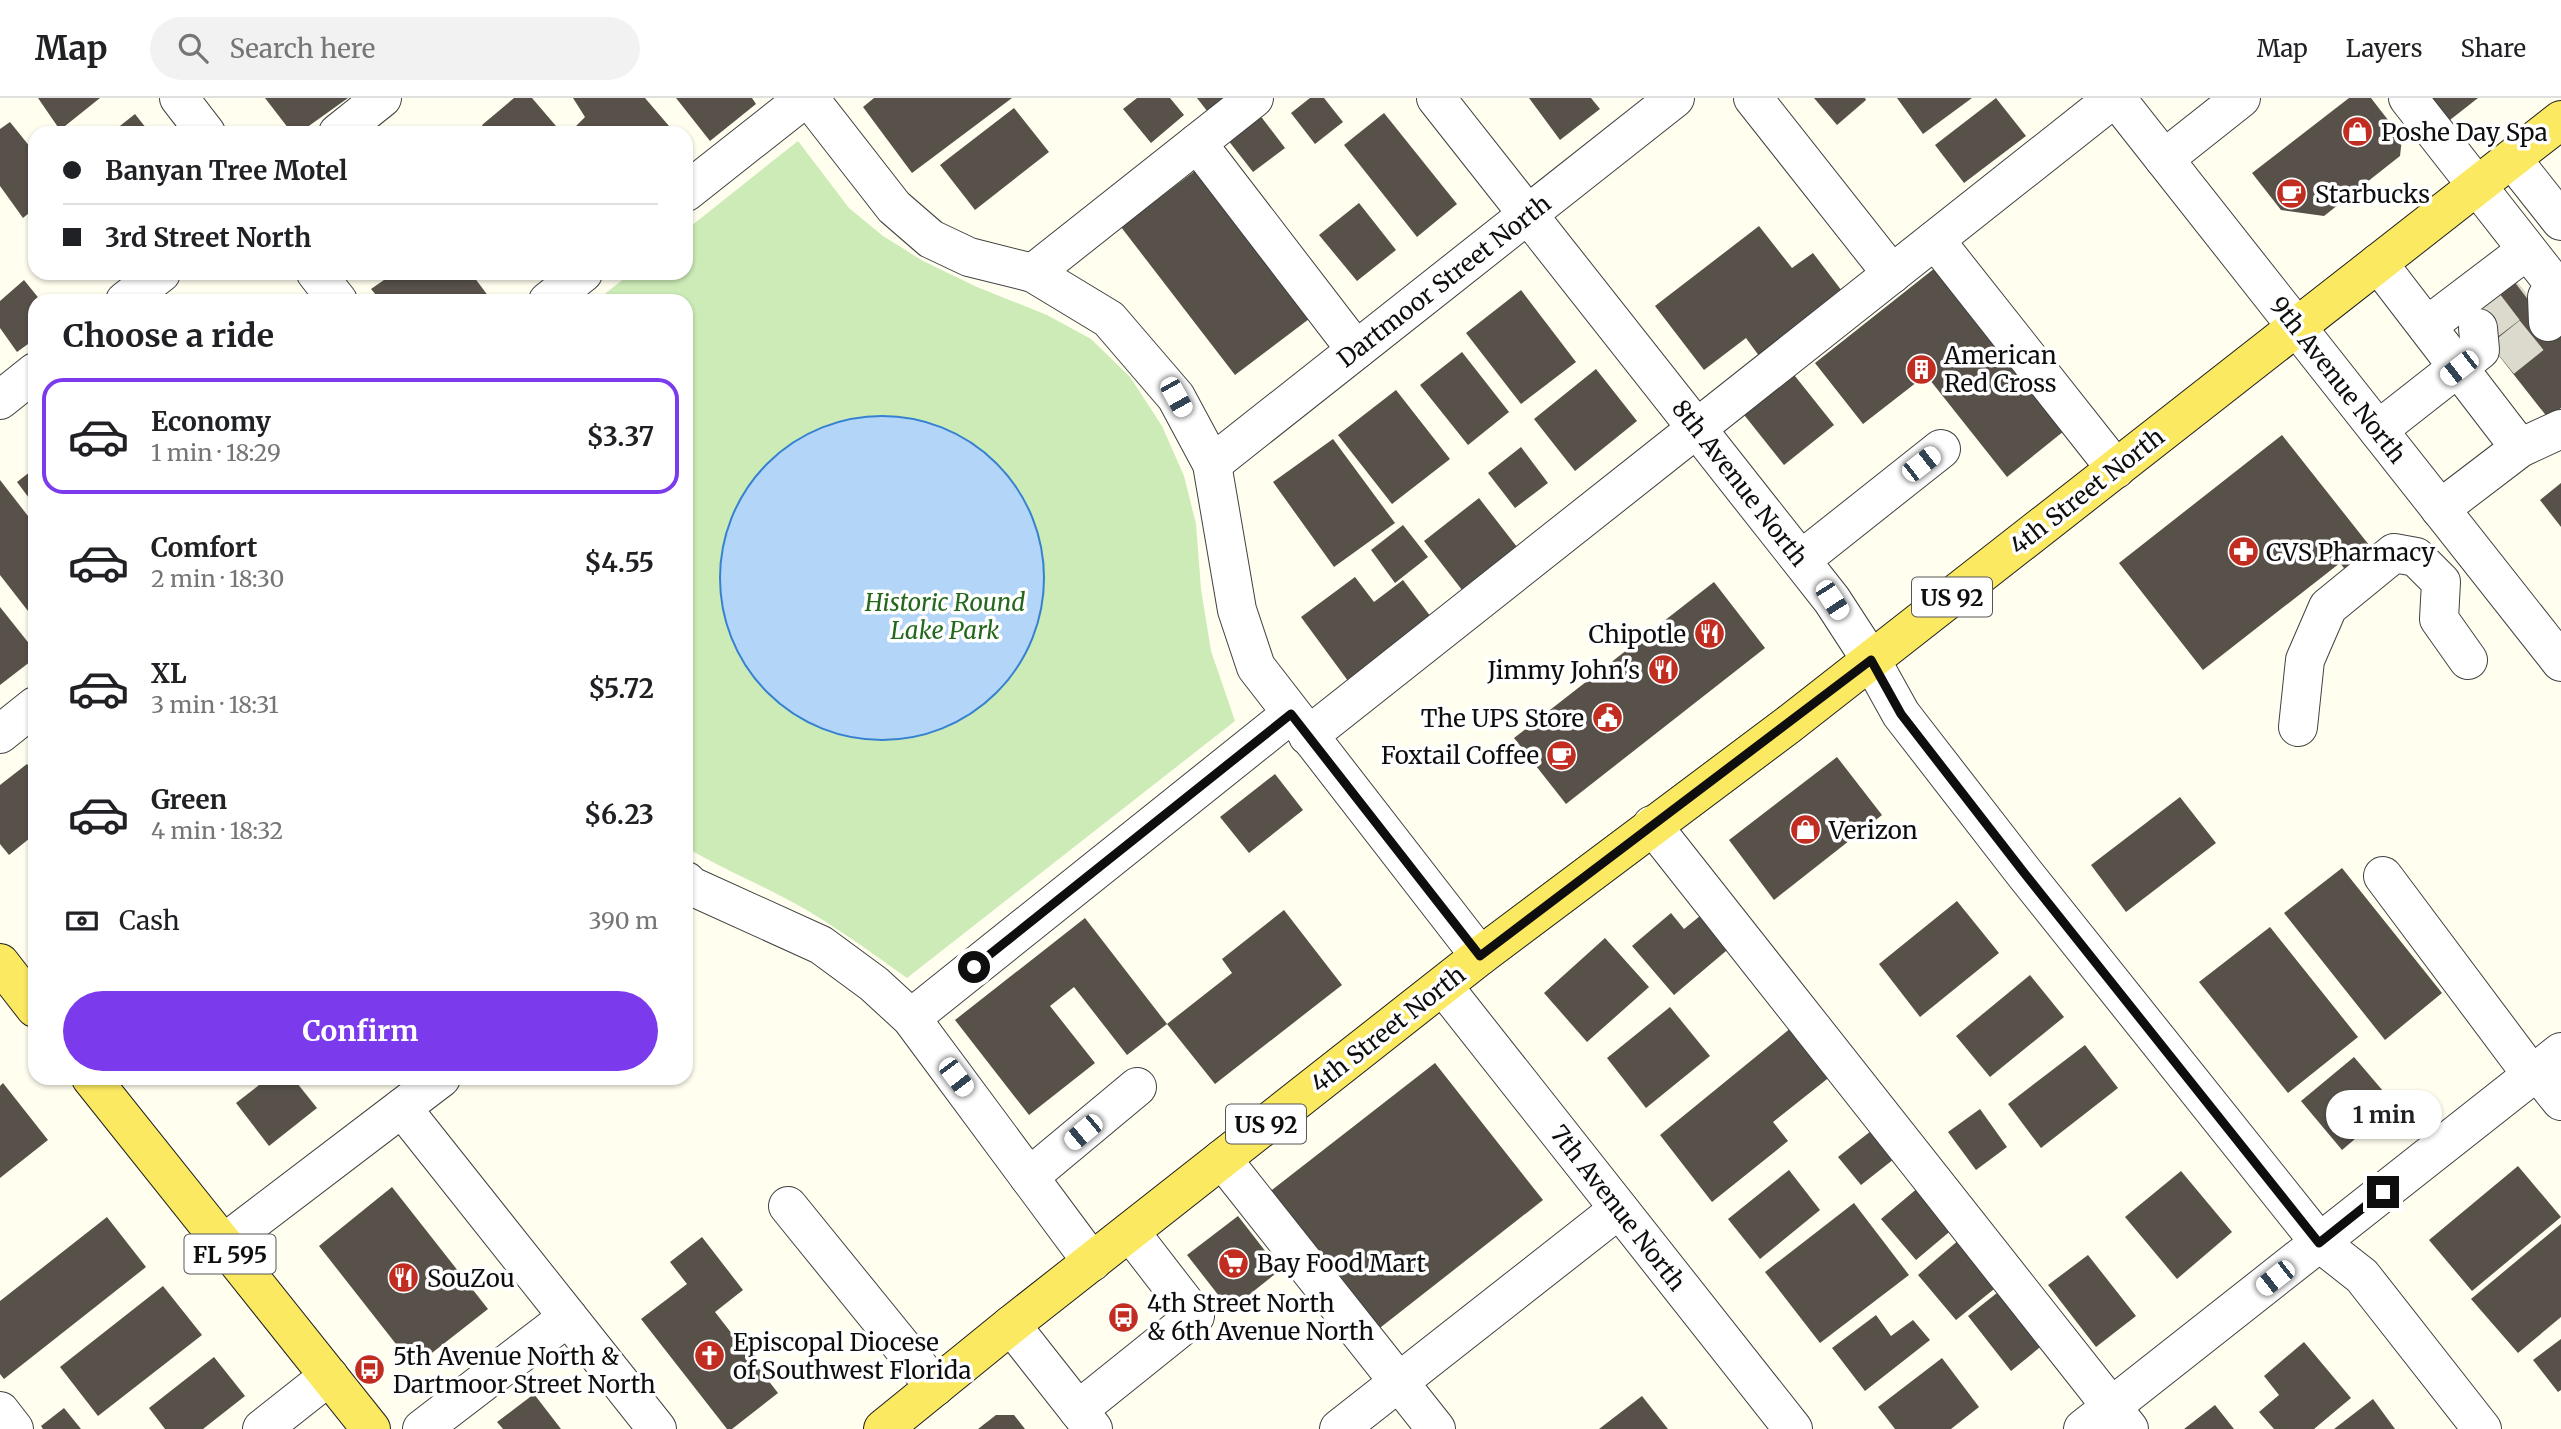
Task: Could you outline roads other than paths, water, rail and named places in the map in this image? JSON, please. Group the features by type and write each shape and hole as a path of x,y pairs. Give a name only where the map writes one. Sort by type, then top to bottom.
{"main road":[{"name":"4th Street North","path":"883,1429 1480,956 1871,660 2561,121"},
{"name":"FL 595","path":"97,1085 372,1429"}],"street":[{"path":"179,98 201,126"},
{"path":"347,126 382,98"},
{"path":"693,187 807,98 894,207 931,239 969,257 1033,273 1109,319 1176,397 1212,464 1237,610 1256,667 1480,956"},
{"path":"1033,273 1254,98"},
{"name":"8th Avenue North","path":"1436,98 1832,600 1871,660 1901,714 2034,884 2319,1243 2362,1276 2482,1429"},
{"name":"Dartmoor Street North","path":"1212,464 1675,98"},
{"path":"1753,98 1892,274"},
{"path":"911,1018 1697,428 2115,98"},
{"name":"9th Avenue North","path":"2115,98 2561,662"},
{"path":"2164,159 2241,98"},
{"path":"2408,98 2527,250 2548,297"},
{"path":"1197,143 1356,350"},
{"path":"2512,159 2561,221"},
{"path":"1934,240 2116,469"},
{"path":"2427,326 2527,250"},
{"path":"2378,263 2427,326 2480,351 2520,448"},
{"path":"134,294 152,280"},
{"path":"322,280 332,294"},
{"path":"557,294 574,280"},
{"path":"2378,430 2480,351"},
{"path":"0,400 28,378"},
{"path":"2440,509 2520,448 2561,429"},
{"path":"1801,560 1941,449"},
{"path":"2298,727 2305,660 2328,607 2394,553 2416,557 2441,582 2439,619 2468,660"},
{"path":"0,734 28,712"},
{"path":"1652,825 2108,1422 2319,1243 2543,1066"},
{"path":"2383,876 2543,1066 2561,1101"},
{"path":"693,888 821,945 874,984 911,1018 1092,1262"},
{"name":"7th Avenue North","path":"1443,986 1793,1429"},
{"path":"223,1244 432,1085"},
{"path":"1029,1177 1138,1087"},
{"path":"402,1108 657,1429"},
{"path":"1222,1159 1436,1429"},
{"path":"788,1206 935,1387"},
{"path":"1339,1429 1619,1209"},
{"path":"1011,1325 1086,1420 1195,1316 1130,1232"},
{"path":"422,1429 568,1317"},
{"path":"262,1429 329,1376"},
{"path":"0,1411 14,1429"}],"water":[{"path":"882,416 914,419 944,428 972,443 997,463 1017,488 1032,516 1041,546 1044,578 1041,610 1032,640 1017,668 997,693 972,713 944,728 914,737 882,740 850,737 820,728 792,713 767,693 747,668 732,640 723,610 720,578 723,546 732,516 747,488 767,463 792,443 820,428 850,419"}],"tunnel":[{"path":"2478,328 2525,292"},
{"path":"2502,359 2548,322"}],"place":[{"name":"Poshe Day Spa","path":"2358,132"},
{"name":"Starbucks","path":"2292,194"},
{"name":"American Red Cross","path":"1921,369"},
{"name":"CVS Pharmacy","path":"2243,552"},
{"name":"Chipotle","path":"1709,634"},
{"name":"Jimmy John's","path":"1663,670"},
{"name":"The UPS Store","path":"1607,718"},
{"name":"Foxtail Coffee","path":"1562,755"},
{"name":"Verizon","path":"1806,830"},
{"name":"Bay Food Mart","path":"1234,1263"},
{"name":"SouZou","path":"404,1278"},
{"name":"4th Street North & 6th Avenue North","path":"1124,1317"},
{"name":"Episcopal Diocese of Southwest Florida","path":"710,1356"},
{"name":"5th Avenue North & Dartmoor Street North","path":"370,1370"}],"park label":[{"name":"Historic Round Lake Park","path":"945,616"}]}
